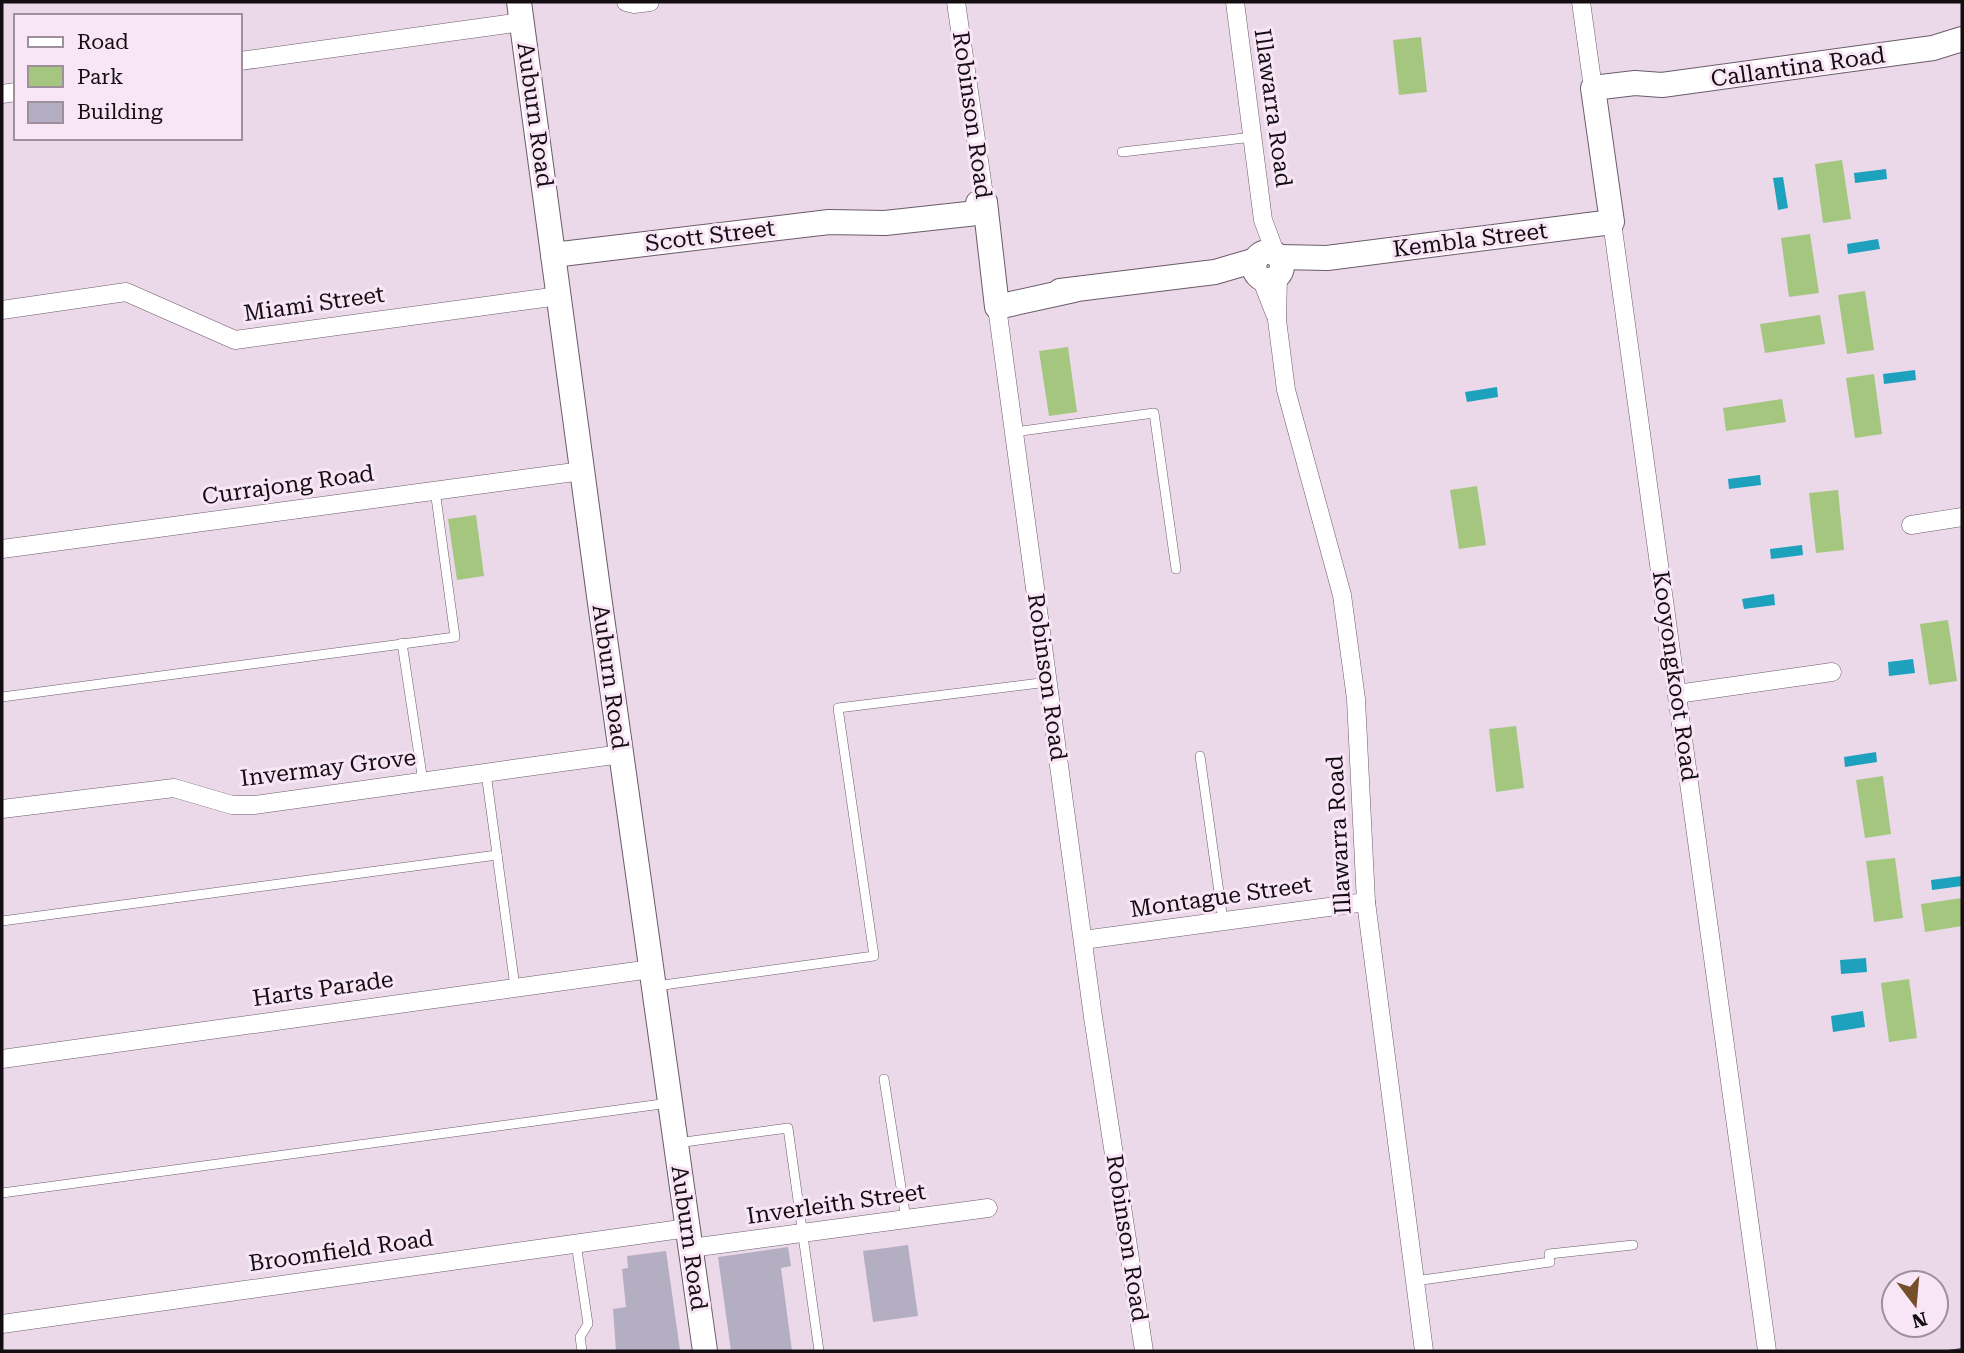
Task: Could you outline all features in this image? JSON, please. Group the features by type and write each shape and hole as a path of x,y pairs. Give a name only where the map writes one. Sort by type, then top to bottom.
{"street":[{"path":"626,2 650,2"},
{"name":"Robinson Road","path":"956,2 1083,940 1144,1351"},
{"name":"Illawarra Road","path":"1234,2 1286,390 1342,595 1356,699 1366,902 1424,1351"},
{"name":"Kooyongkoot Road","path":"1581,2 1767,1351"},
{"path":"242,61 521,12"},
{"name":"Auburn Road","path":"521,12 704,1351"},
{"name":"Callantina Road","path":"1593,95 1635,83 1662,85 1933,48 1962,39"},
{"name":"Callantina Road","path":"1933,48 1962,50"},
{"name":"Scott Street","path":"553,255 816,224 867,222 884,216 985,207"},
{"name":"Kembla Street","path":"996,300 1612,222"},
{"name":"Miami Street","path":"2,310 126,292 235,340 559,296"},
{"name":"Currajong Road","path":"2,549 582,471"},
{"path":"1911,525 1962,517"},
{"path":"1677,694 1832,673"},
{"name":"Invermay Grove","path":"2,809 163,788 185,789 232,805 254,805 621,754"},
{"name":"Montague Street","path":"1083,940 1366,902"},
{"name":"Harts Parade","path":"2,1059 514,986 653,978"},
{"name":"Inverleith Street","path":"689,1238 803,1233 988,1208"},
{"name":"Broomfield Road","path":"2,1324 576,1243 689,1238"}],"lane":[{"path":"1122,152 1253,137"},
{"path":"1014,432 1154,413 1176,569"},
{"path":"2,696 455,637 435,490"},
{"path":"402,643 423,782"},
{"path":"653,978 874,956 838,708 1048,682"},
{"path":"1200,756 1223,921"},
{"path":"486,773 514,986"},
{"path":"2,921 497,855"},
{"path":"884,1079 906,1219"},
{"path":"2,1193 670,1103"},
{"path":"676,1144 788,1128 819,1351"},
{"path":"576,1243 588,1324 580,1337 582,1351"},
{"path":"1415,1280 1550,1262 1549,1254 1633,1245"}],"green space":[{"path":"1421,37 1427,92 1399,95 1393,40"},
{"path":"1842,160 1851,219 1823,223 1815,164"},
{"path":"1810,234 1819,293 1789,297 1781,238"},
{"path":"1865,291 1874,350 1847,354 1838,295"},
{"path":"1820,315 1825,344 1765,353 1760,324"},
{"path":"1068,347 1077,412 1049,416 1039,351"},
{"path":"1874,374 1882,434 1855,438 1846,378"},
{"path":"1782,399 1786,422 1726,431 1723,408"},
{"path":"1477,486 1486,545 1459,549 1450,490"},
{"path":"1838,490 1844,550 1816,553 1809,493"},
{"path":"476,515 484,576 457,580 448,519"},
{"path":"1948,620 1957,681 1929,685 1920,624"},
{"path":"1516,726 1524,788 1496,792 1489,729"},
{"path":"1883,776 1891,834 1865,838 1856,780"},
{"path":"1895,858 1903,918 1874,922 1866,861"},
{"path":"1962,898 1962,926 1925,932 1921,904"},
{"path":"1909,979 1917,1038 1889,1042 1881,983"}],"water":[{"path":"1886,169 1887,179 1855,183 1854,173"},
{"path":"1783,177 1788,208 1778,210 1773,178"},
{"path":"1878,239 1880,249 1848,254 1847,244"},
{"path":"1915,370 1916,380 1884,384 1883,374"},
{"path":"1497,387 1498,397 1467,402 1465,392"},
{"path":"1760,475 1761,485 1729,489 1728,479"},
{"path":"1802,545 1803,555 1771,559 1770,549"},
{"path":"1774,594 1775,605 1744,609 1742,599"},
{"path":"1913,659 1915,673 1889,676 1888,662"},
{"path":"1876,752 1877,762 1845,767 1844,757"},
{"path":"1962,876 1962,886 1932,890 1931,880"},
{"path":"1866,958 1867,972 1841,974 1840,960"},
{"path":"1863,1011 1865,1027 1833,1032 1831,1016"}],"building":[{"path":"908,1245 918,1316 873,1322 863,1251"},
{"path":"788,1247 791,1266 781,1268 792,1351 731,1351 718,1257"},
{"path":"666,1251 680,1350 616,1351 613,1309 626,1307 622,1269 628,1268 627,1256"}],"tram line":[{"path":"1948,1351 1962,1349"}]}
